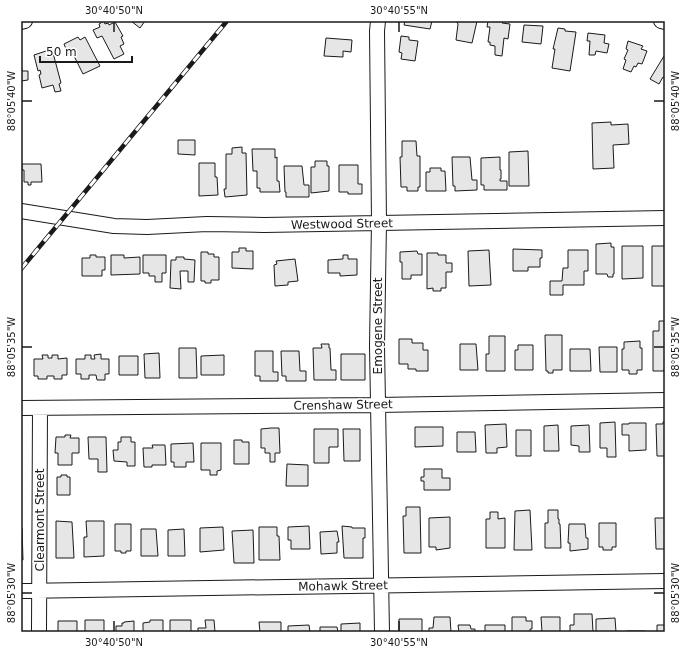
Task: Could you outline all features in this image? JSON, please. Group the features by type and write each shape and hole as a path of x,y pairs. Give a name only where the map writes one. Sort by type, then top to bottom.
{"street":[{"path":"21,22 25,21"},
{"name":"Emogene Street","path":"378,21 379,222 377,346 382,632"},
{"path":"661,21 665,22"},
{"name":"Westwood Street","path":"21,211 114,226 147,227 207,224 264,225 665,218"},
{"name":"Crenshaw Street","path":"21,408 378,405 665,400"},
{"name":"Clearmont Street","path":"39,632 40,408"},
{"name":"Mohawk Street","path":"21,591 665,581"}],"building":[{"path":"104,21 105,24 108,23 109,25 115,22 123,36 121,37 124,44 120,46 124,54 114,59 102,36 97,38 93,30 100,27 99,24"},
{"path":"131,21 145,21 140,28"},
{"path":"405,21 432,21 430,29 404,25"},
{"path":"456,21 477,21 472,43 456,40 458,24"},
{"path":"488,21 503,21 502,23 510,24 508,39 504,38 502,56 495,55 495,46 490,45 490,42 488,42 490,27 487,27"},
{"path":"524,25 543,26 541,44 522,42"},
{"path":"558,28 565,29 565,31 576,32 570,71 552,68 555,49 553,49"},
{"path":"588,33 605,35 604,43 609,44 607,53 596,51 595,55 589,55 590,41 587,41"},
{"path":"401,36 409,37 409,40 418,41 415,61 401,59 402,53 399,52"},
{"path":"78,37 80,40 85,37 100,66 83,74 72,52 68,54 64,44"},
{"path":"326,38 352,40 351,52 343,51 343,57 324,56"},
{"path":"628,41 643,46 641,49 647,51 642,64 638,63 636,67 634,66 631,72 623,69 626,60 624,59 628,50 626,49"},
{"path":"52,49 61,83 59,84 61,91 55,92 53,85 42,88 39,75 41,74 40,70 38,71 34,55"},
{"path":"664,56 665,78 663,77 659,84 650,79"},
{"path":"21,63 22,71 28,71 28,80 21,81"},
{"path":"611,122 611,125 628,124 629,144 613,145 614,168 593,169 592,123"},
{"path":"178,140 195,140 195,155 178,154"},
{"path":"402,141 416,141 417,156 420,156 420,187 418,187 418,191 407,191 407,187 401,187 400,157 402,157"},
{"path":"242,147 242,153 246,153 247,195 225,197 226,154 232,154 232,148"},
{"path":"252,149 275,149 275,158 277,157 277,181 279,181 280,192 260,192 260,188 257,188 257,171 253,171"},
{"path":"528,151 529,186 509,186 509,152"},
{"path":"452,157 470,157 472,180 477,180 477,190 455,191 455,186 453,186"},
{"path":"500,157 500,181 507,181 507,190 484,190 484,185 481,185 481,158"},
{"path":"315,161 327,161 327,166 329,166 329,191 311,193 311,167 315,167"},
{"path":"199,163 215,163 215,177 217,177 218,195 199,196"},
{"path":"22,164 41,164 42,182 31,182 31,185 28,185 28,182 24,182 24,170 22,170"},
{"path":"339,165 358,165 358,184 362,184 362,194 348,194 348,192 339,192"},
{"path":"284,166 302,166 304,185 309,185 309,197 286,197"},
{"path":"430,168 441,168 441,171 445,171 446,191 426,191 426,172 430,172"},
{"path":"611,243 611,247 614,247 613,277 608,277 607,274 596,274 596,244"},
{"path":"622,246 643,246 643,278 622,279"},
{"path":"652,246 665,246 665,286 652,286"},
{"path":"239,248 246,248 246,251 253,251 253,269 232,268 232,252 239,252"},
{"path":"513,249 542,250 540,267 528,267 528,271 513,271"},
{"path":"489,250 491,285 469,286 468,251"},
{"path":"568,250 588,250 588,271 584,271 584,285 563,285 563,295 550,295 550,281 562,281 563,268 568,268"},
{"path":"417,251 418,254 422,254 422,275 411,275 411,279 402,279 402,262 400,262 400,252"},
{"path":"201,252 208,252 208,254 214,254 214,257 219,257 219,280 211,280 211,283 201,281"},
{"path":"427,253 446,255 446,263 452,263 452,272 446,272 446,288 441,288 441,291 433,291 433,288 427,289"},
{"path":"90,255 105,257 105,270 102,270 102,276 82,276 82,258 90,258"},
{"path":"111,255 124,255 124,258 140,257 140,274 111,275"},
{"path":"143,255 166,255 166,273 162,273 162,282 155,282 155,276 149,276 149,273 143,273"},
{"path":"343,255 348,255 348,259 357,259 357,275 340,276 340,273 328,273 328,260 343,259"},
{"path":"176,257 184,257 184,259 195,260 194,282 188,282 188,271 180,271 181,289 170,288 171,260 176,260"},
{"path":"295,259 298,281 288,282 288,285 275,286 274,265 277,264 276,261"},
{"path":"659,321 665,321 665,369 664,371 653,371 653,331 659,331"},
{"path":"545,335 562,335 562,370 553,370 553,373 548,373 548,371 546,371"},
{"path":"489,336 505,336 505,371 486,371 486,354 489,354"},
{"path":"399,339 412,339 412,343 423,343 423,350 428,350 428,371 416,371 416,369 408,369 408,364 399,364"},
{"path":"640,341 640,348 642,348 642,370 637,370 637,374 629,374 629,370 622,370 622,349 624,349 624,342"},
{"path":"321,344 329,344 331,370 336,370 336,380 314,380 313,348 322,348"},
{"path":"460,344 476,344 478,370 460,370"},
{"path":"518,345 533,345 533,370 515,370 515,350 518,350"},
{"path":"599,347 617,347 617,372 600,372"},
{"path":"179,348 196,348 197,378 179,378"},
{"path":"570,349 590,349 591,371 570,371"},
{"path":"255,351 273,351 273,372 278,372 278,381 260,381 260,376 255,376"},
{"path":"281,351 299,351 300,371 306,371 306,381 286,381 286,376 282,376"},
{"path":"159,353 160,378 145,378 144,354"},
{"path":"101,354 101,359 109,359 109,374 105,374 105,380 97,380 96,375 89,375 89,379 81,379 81,374 76,374 76,359 85,359 85,355 91,355 91,359 95,359 94,355"},
{"path":"341,354 365,354 365,380 341,380"},
{"path":"42,355 48,355 48,358 52,358 52,355 58,355 58,359 67,358 67,375 62,375 62,379 54,379 54,376 47,376 47,379 38,379 38,376 34,376 34,359 43,359"},
{"path":"224,355 224,375 201,375 201,356"},
{"path":"119,356 138,356 138,375 119,375"},
{"path":"615,422 616,457 607,457 607,448 600,448 600,423"},
{"path":"663,422 665,422 665,456 657,456 656,424 663,424"},
{"path":"646,423 646,450 629,451 629,435 622,435 622,424"},
{"path":"506,424 507,447 497,448 497,453 486,453 485,425"},
{"path":"558,425 559,451 544,451 544,426"},
{"path":"589,425 590,452 579,452 579,446 571,445 571,426"},
{"path":"415,427 443,427 443,446 415,447"},
{"path":"279,428 280,453 275,453 275,462 270,462 270,453 265,453 265,448 261,448 261,429"},
{"path":"314,429 338,429 338,447 329,447 329,463 314,463"},
{"path":"343,429 360,429 360,461 344,461"},
{"path":"516,430 531,430 531,456 516,456"},
{"path":"457,432 475,432 476,452 457,452"},
{"path":"65,435 71,435 70,438 79,438 79,453 72,453 72,465 58,465 58,453 55,453 56,437 65,437"},
{"path":"88,437 106,437 107,472 98,472 98,459 89,459"},
{"path":"121,437 131,437 131,442 135,442 135,466 127,466 127,462 114,461 113,450 118,450 118,442 121,442"},
{"path":"234,440 249,442 249,464 234,464"},
{"path":"193,443 194,462 186,462 186,467 174,467 174,462 171,462 171,444"},
{"path":"201,443 221,443 221,470 217,471 217,475 210,475 210,470 201,470"},
{"path":"152,445 165,445 166,465 152,465 152,467 144,467 143,448 153,448"},
{"path":"287,464 308,465 308,486 286,486"},
{"path":"424,469 442,469 442,478 450,478 450,490 424,490 424,481 421,481 421,477 424,477"},
{"path":"61,475 67,475 67,477 70,477 70,495 57,495 57,477 61,477"},
{"path":"406,507 420,507 421,553 404,553 403,516 406,516"},
{"path":"530,510 532,550 514,550 515,511"},
{"path":"548,510 558,510 561,548 545,548 545,523 548,523"},
{"path":"490,512 498,512 498,519 505,518 505,548 486,548 486,519 490,519"},
{"path":"450,517 450,548 436,550 436,547 429,547 429,518"},
{"path":"655,518 665,518 665,549 656,549"},
{"path":"56,521 72,522 74,558 56,558"},
{"path":"86,521 104,521 104,556 84,557 84,537 87,537"},
{"path":"599,523 616,523 616,547 612,547 612,550 603,550 603,547 599,547"},
{"path":"115,524 131,524 131,551 121,553 121,551 115,551"},
{"path":"569,524 585,524 586,538 588,538 588,549 570,551 570,543 568,543"},
{"path":"309,526 310,549 291,549 291,540 288,540 288,527"},
{"path":"342,526 365,528 365,538 363,538 363,558 344,558"},
{"path":"223,527 224,550 200,552 200,528"},
{"path":"259,527 277,527 280,560 259,560"},
{"path":"22,528 23,560 21,560"},
{"path":"141,529 156,529 158,556 141,556"},
{"path":"184,529 185,556 168,556 168,530"},
{"path":"253,530 254,563 234,563 232,531"},
{"path":"337,531 339,542 337,542 337,553 321,554 320,532"},
{"path":"574,614 592,614 593,632 570,632 570,625 574,625"},
{"path":"434,617 450,617 451,632 429,632 429,628 433,628"},
{"path":"512,617 526,617 526,621 532,621 532,629 530,629 530,632 512,632"},
{"path":"541,617 560,617 560,632 542,632"},
{"path":"615,618 616,632 596,632 596,619"},
{"path":"399,619 422,619 422,632 399,632"},
{"path":"85,620 104,620 104,632 85,632"},
{"path":"150,620 163,620 163,632 143,632 143,623 150,622"},
{"path":"170,620 191,620 191,632 170,632"},
{"path":"205,620 214,620 215,632 198,632 198,628 206,628"},
{"path":"58,621 77,621 77,632 58,632"},
{"path":"134,621 134,632 116,632 116,626 122,626 122,623 124,622"},
{"path":"259,622 281,622 281,632 260,632"},
{"path":"360,623 360,632 341,632 341,624"},
{"path":"309,625 310,632 288,632 288,626"},
{"path":"458,625 470,625 471,629 475,629 475,632 459,632"},
{"path":"485,625 505,625 505,632 485,632"},
{"path":"657,625 665,625 665,632 657,632"},
{"path":"320,627 337,627 338,632 320,632"},
{"path":"645,631 645,632 626,632"}],"railway":[{"path":"21,269 227,21"}]}
